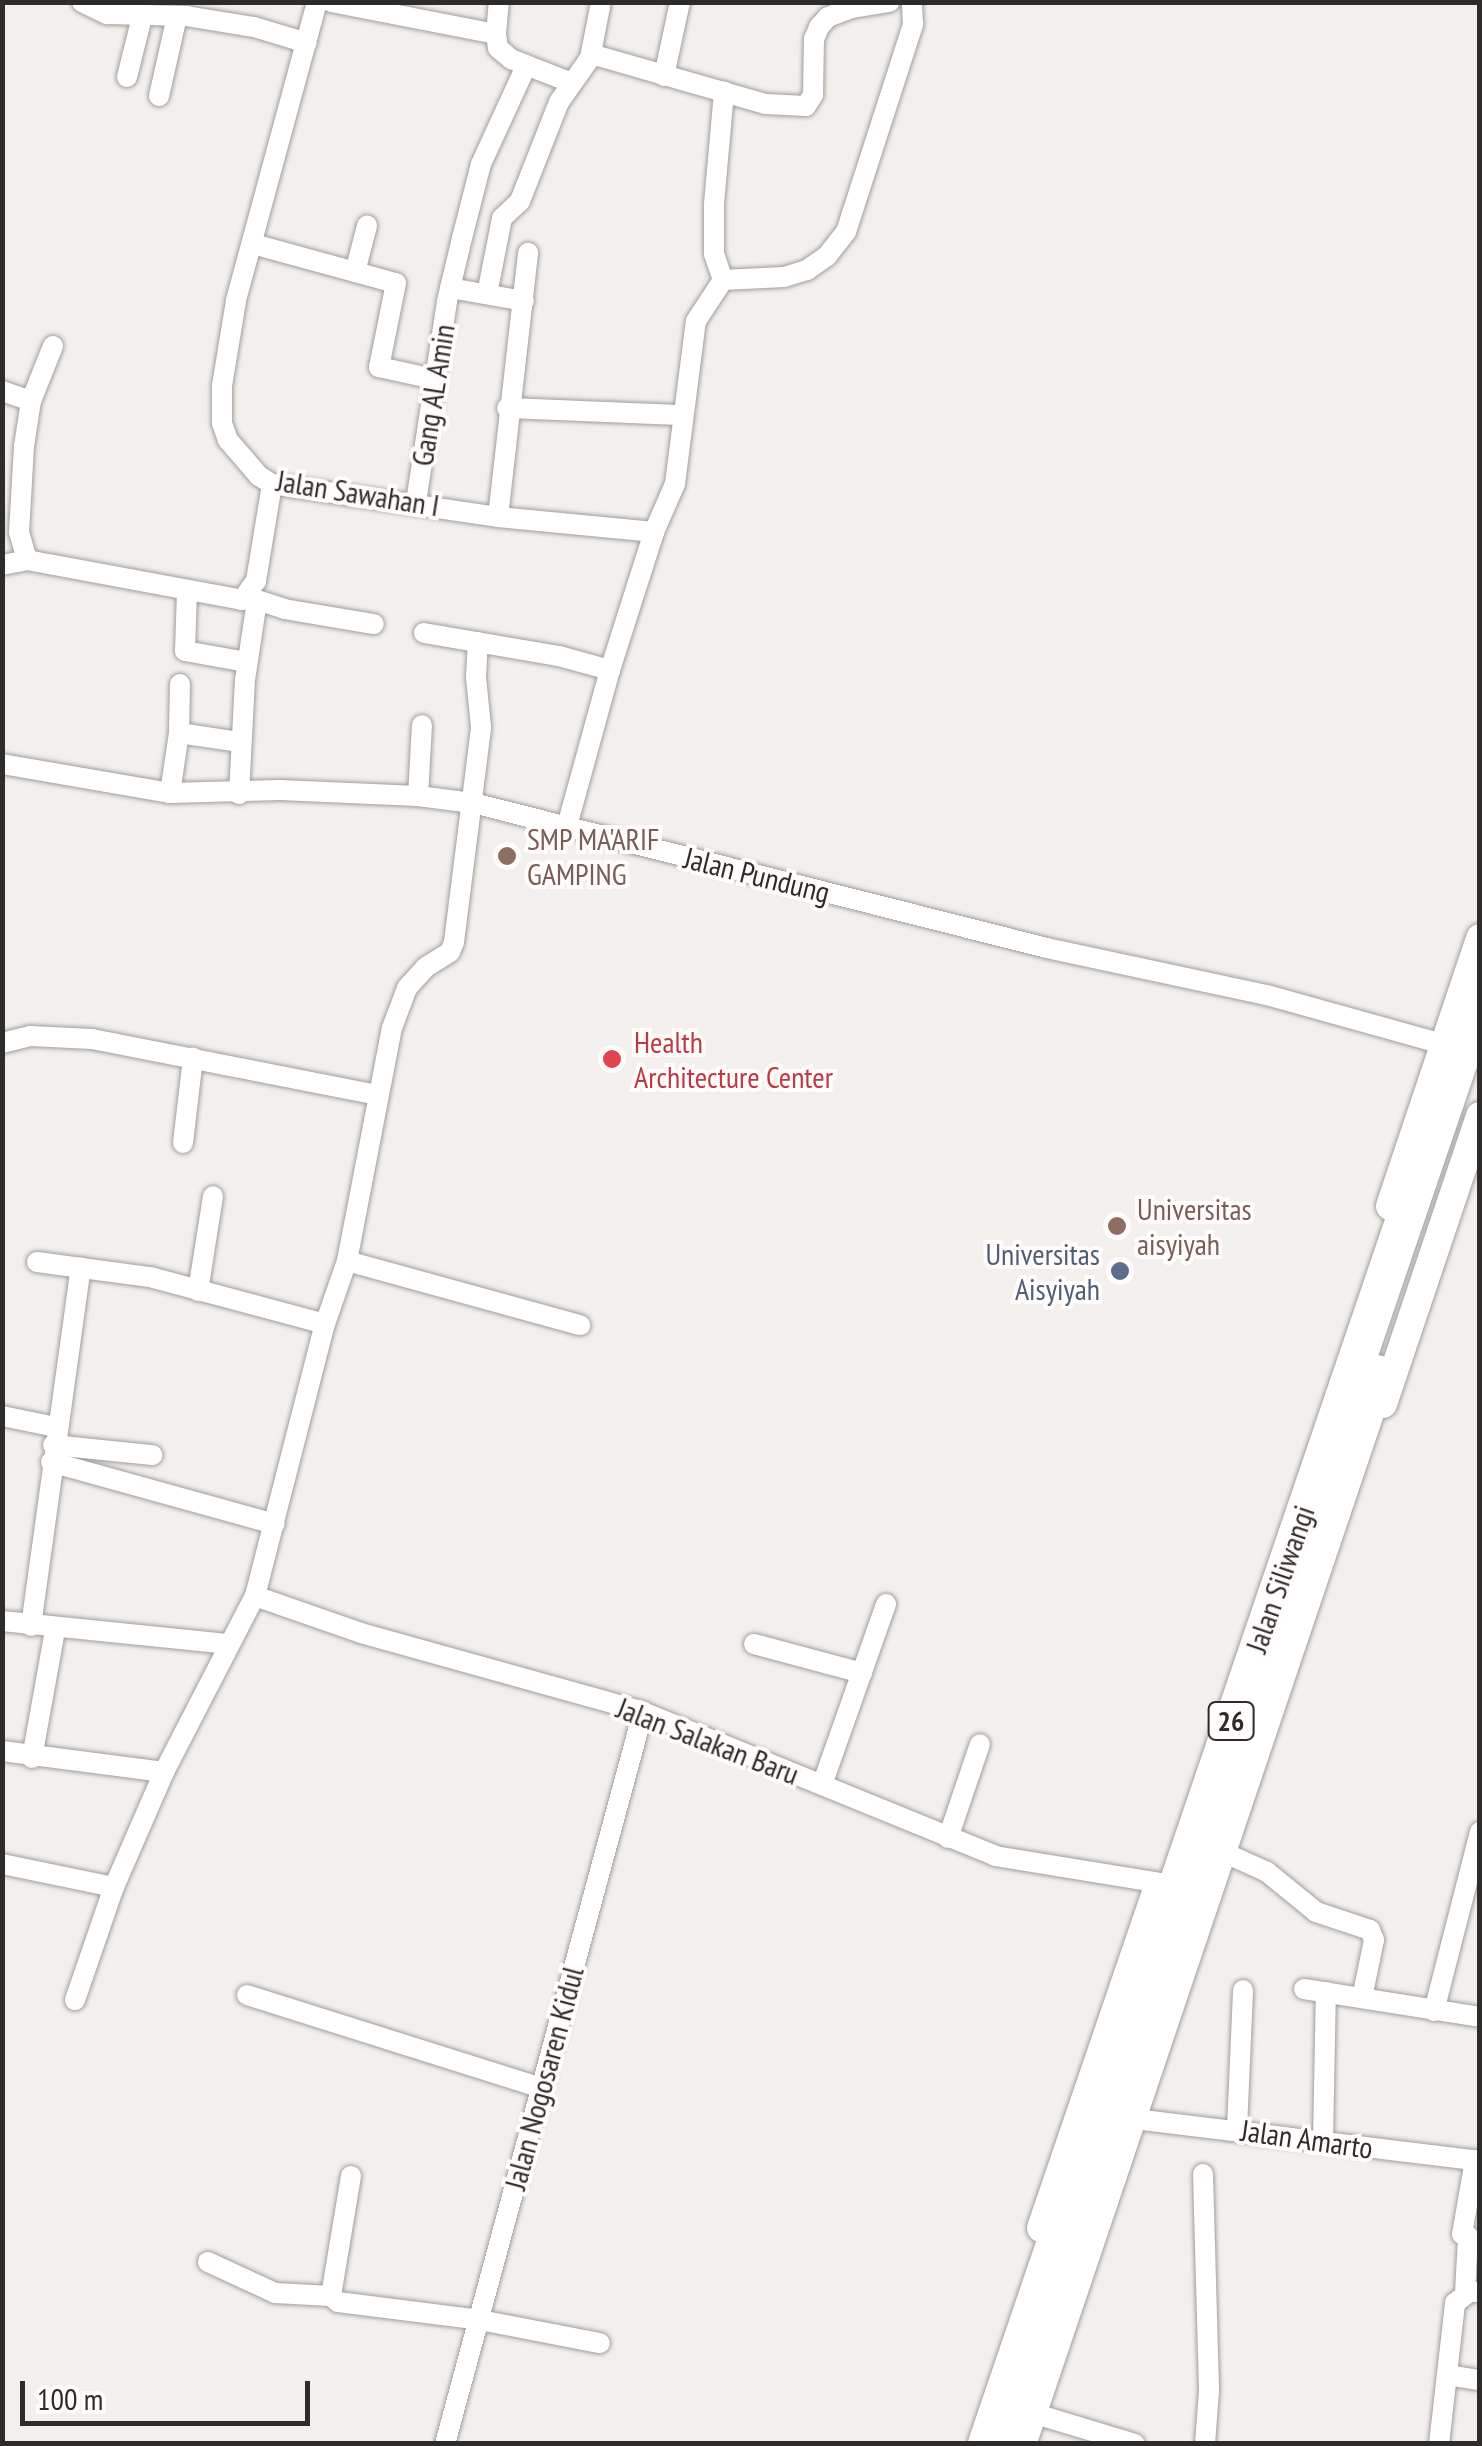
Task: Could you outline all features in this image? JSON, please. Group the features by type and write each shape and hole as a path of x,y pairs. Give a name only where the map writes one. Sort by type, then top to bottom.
{"highway":[{"name":"Jalan Siliwangi","path":"988,2444 1116,2030 1480,1000"},
{"name":"Jalan Siliwangi","path":"1028,2429 1480,1074"}],"street":[{"path":"82,2 106,14 142,18 203,11 307,43"},
{"name":"Jalan Sawahan I","path":"317,2 226,354 222,422 228,440 259,476 272,484 498,516 654,532"},
{"path":"330,2 496,34"},
{"path":"499,2 496,34 502,52 569,82"},
{"path":"487,294 502,218 522,199 569,82 591,54 601,2"},
{"path":"664,76 680,2"},
{"path":"591,54 765,104 806,106 813,95 814,40 819,27 828,18 851,8 890,2"},
{"path":"723,280 784,277 807,270 827,256 846,232 914,24 912,2"},
{"path":"159,96 177,16"},
{"path":"127,77 142,18"},
{"name":"Gang AL Amin","path":"416,502 450,288 481,164 526,66"},
{"path":"723,280 714,254 714,204 724,91"},
{"path":"355,272 367,226"},
{"path":"253,244 397,286 379,367 434,380"},
{"path":"498,516 528,252"},
{"path":"567,826 610,670 654,532 675,484 696,321 723,280"},
{"path":"450,288 524,300"},
{"path":"27,560 19,532 31,401 53,346"},
{"path":"2,392 31,401"},
{"path":"508,408 681,414"},
{"path":"239,794 252,599 272,484"},
{"path":"2,565 27,560 374,624"},
{"path":"188,591 184,651 247,662"},
{"path":"424,634 610,670"},
{"path":"75,2000 114,1887 164,1772 255,1596 326,1324 347,1261 392,1028 407,988 426,967 450,952 454,942 482,716 476,676 478,642"},
{"path":"170,793 179,733 180,684"},
{"path":"418,796 422,725"},
{"path":"179,733 240,742"},
{"name":"Jalan Pundung","path":"2,764 170,793 280,790 418,796 473,804 1046,948 1267,995 1443,1044"},
{"path":"971,2444 1116,2030 1160,1883 1246,1642 1480,938"},
{"path":"2,1043 30,1036 66,1037 378,1096"},
{"path":"183,1143 193,1058"},
{"path":"1030,2444 1028,2429 1225,1853 1328,1567 1480,1116"},
{"path":"198,1291 213,1196"},
{"path":"347,1261 580,1325"},
{"path":"37,1262 150,1277 326,1324"},
{"path":"31,1626 53,1445 81,1267"},
{"path":"2,1416 53,1445 275,1524"},
{"path":"53,1445 152,1455"},
{"name":"Jalan Salakan Baru","path":"255,1596 360,1632 644,1712 995,1856 1160,1883"},
{"path":"822,1785 886,1604"},
{"path":"3,1626 227,1644"},
{"path":"32,1758 54,1630"},
{"path":"754,1644 862,1673"},
{"name":"Jalan Nogosaren Kidul","path":"445,2444 644,1712"},
{"path":"948,1838 980,1744"},
{"path":"2,1751 32,1758 164,1772"},
{"path":"1434,2011 1480,1832"},
{"path":"1225,1853 1267,1872 1316,1912 1370,1930 1374,1940 1362,1998"},
{"path":"2,1864 114,1887"},
{"path":"1304,1989 1480,2017"},
{"path":"1236,2129 1243,1990"},
{"path":"1322,2142 1326,1992"},
{"path":"247,1994 542,2088"},
{"name":"Jalan Amarto","path":"1134,2120 1477,2160"},
{"path":"1438,2444 1455,2302 1472,2293 1468,2236 1462,2234 1477,2160"},
{"path":"1203,2174 1209,2391 1205,2444"},
{"path":"331,2296 351,2176"},
{"path":"208,2262 275,2293 331,2296 344,2304 480,2320 600,2343"},
{"path":"1446,2375 1480,2380"},
{"path":"1028,2429 1135,2444"}],"place":[{"name":"SMP MA'ARIF GAMPING","path":"507,856"},
{"name":"Health Architecture Center","path":"612,1059"},
{"name":"Universitas aisyiyah","path":"1117,1226"},
{"name":"Universitas Aisyiyah","path":"1120,1271"}]}
